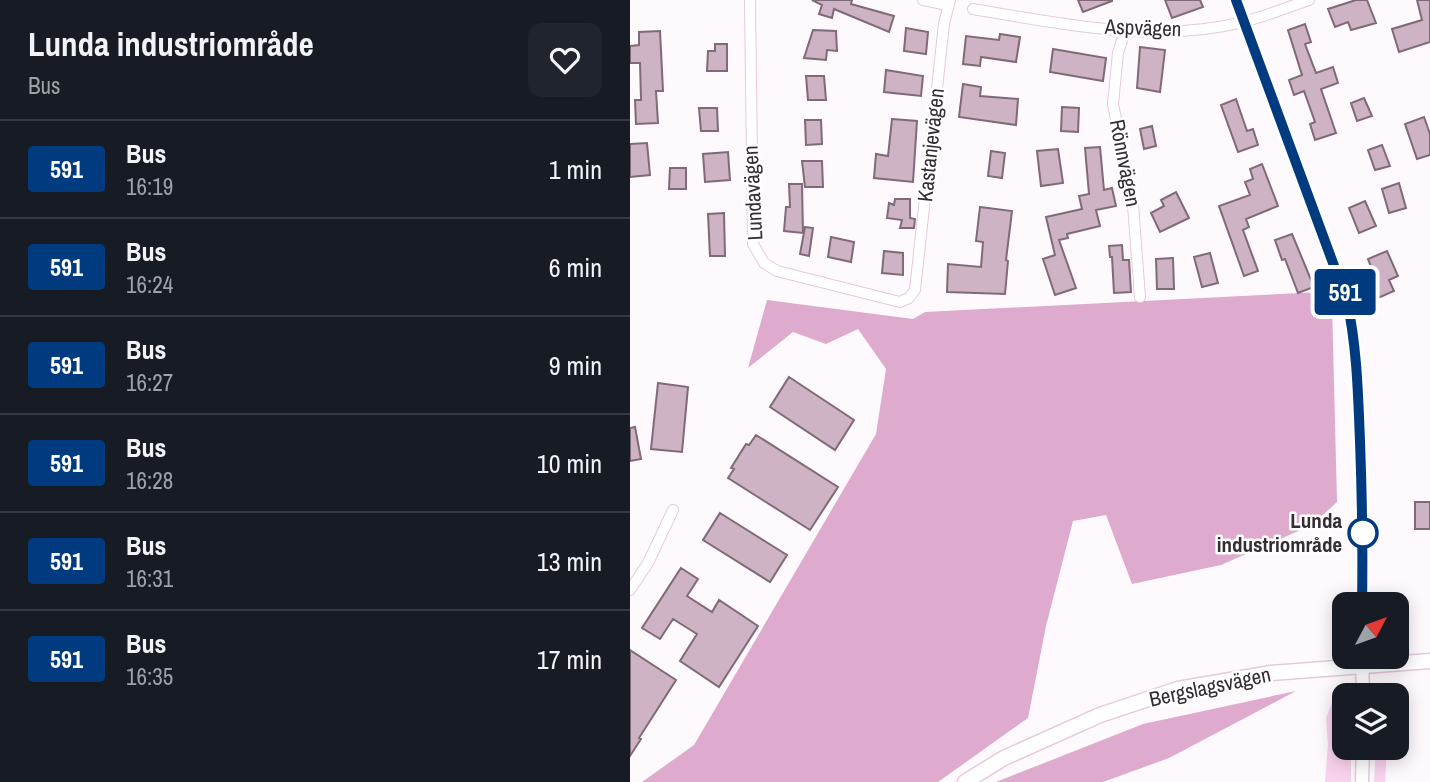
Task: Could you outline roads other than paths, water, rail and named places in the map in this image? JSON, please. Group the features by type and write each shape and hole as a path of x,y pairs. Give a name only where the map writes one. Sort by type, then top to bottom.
{"main road":[{"name":"Bergslagsvägen","path":"1409,661 1430,661"},
{"name":"Bergslagsvägen","path":"965,782 1004,758 1100,715 1178,689 1332,665"}],"street":[{"name":"Lundavägen","path":"750,0 753,244 764,263 777,271 900,302 909,298 915,290"},
{"path":"923,0 949,3"},
{"path":"1236,0 1347,301 1355,341 1358,378 1362,592"},
{"name":"Aspvägen","path":"974,9 1125,31 1182,31 1245,22 1309,0"},
{"name":"Kastanjevägen","path":"915,290 944,24 949,3"},
{"name":"Rönnvägen","path":"1125,31 1118,52 1113,104 1133,205 1140,297"},
{"path":"630,590 648,564 673,510"},
{"path":"1362,782 1363,760"}],"place":[{"name":"Lunda industriområde","path":"1363,533"}]}
